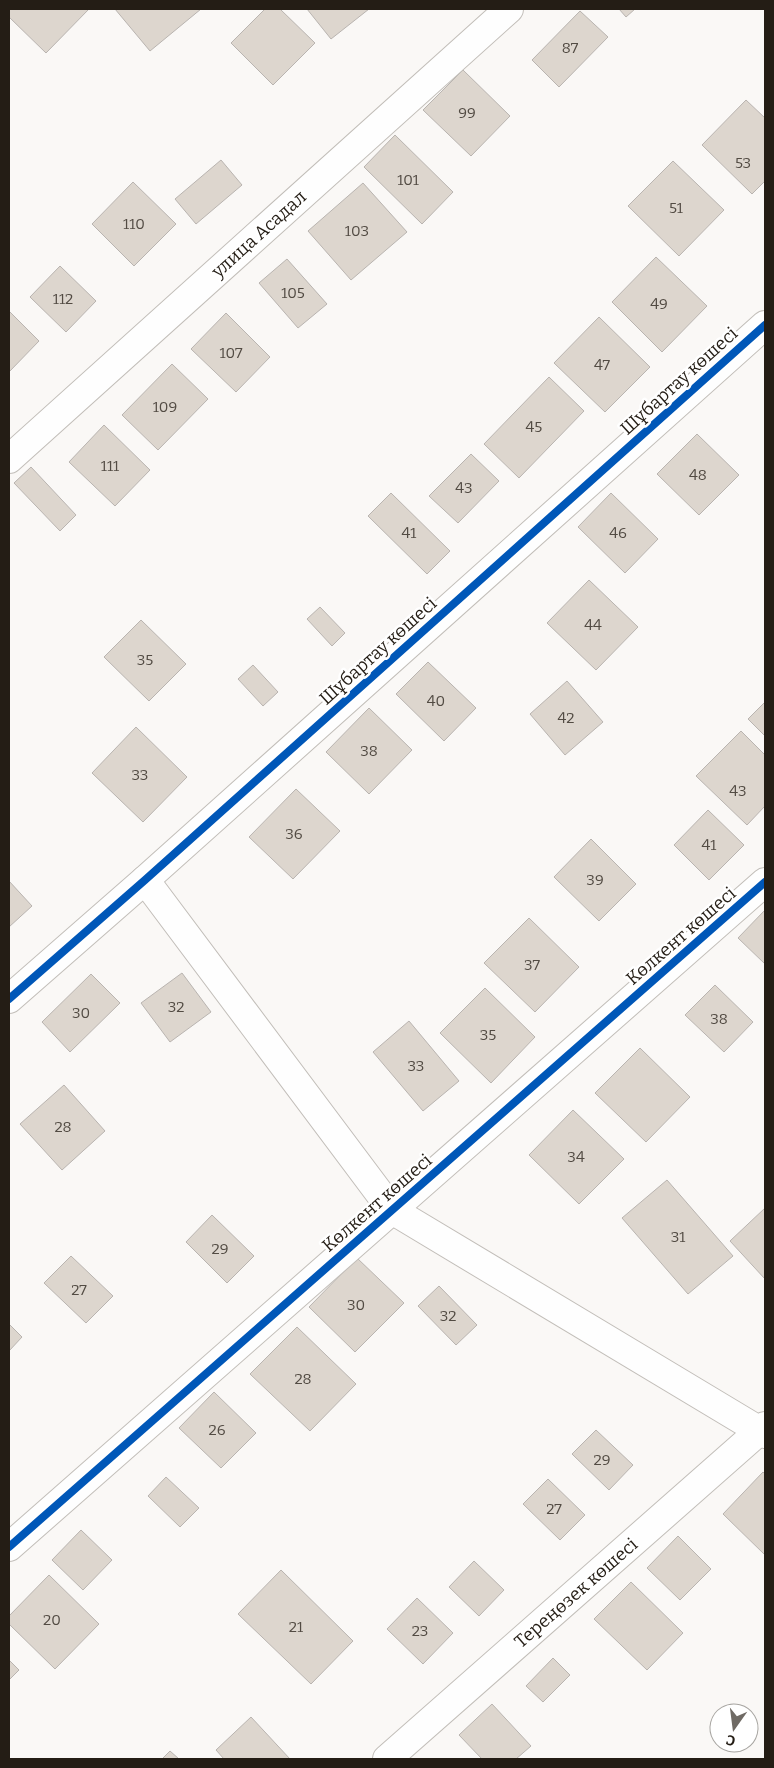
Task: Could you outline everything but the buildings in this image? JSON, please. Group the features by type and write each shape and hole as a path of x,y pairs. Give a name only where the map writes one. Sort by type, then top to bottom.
{"street":[{"name":"улица Асадал","path":"9,459 508,9"},
{"name":"Шұбартау көшесі","path":"9,999 145,880 765,324"},
{"path":"145,880 392,1210 763,1431"},
{"name":"Көлкент көшесі","path":"9,1547 765,882"},
{"name":"Тереңөзек көшесі","path":"387,1759 763,1431"}],"cycle path":[{"path":"9,999 145,880 765,325"},
{"path":"9,1547 765,882"}]}
